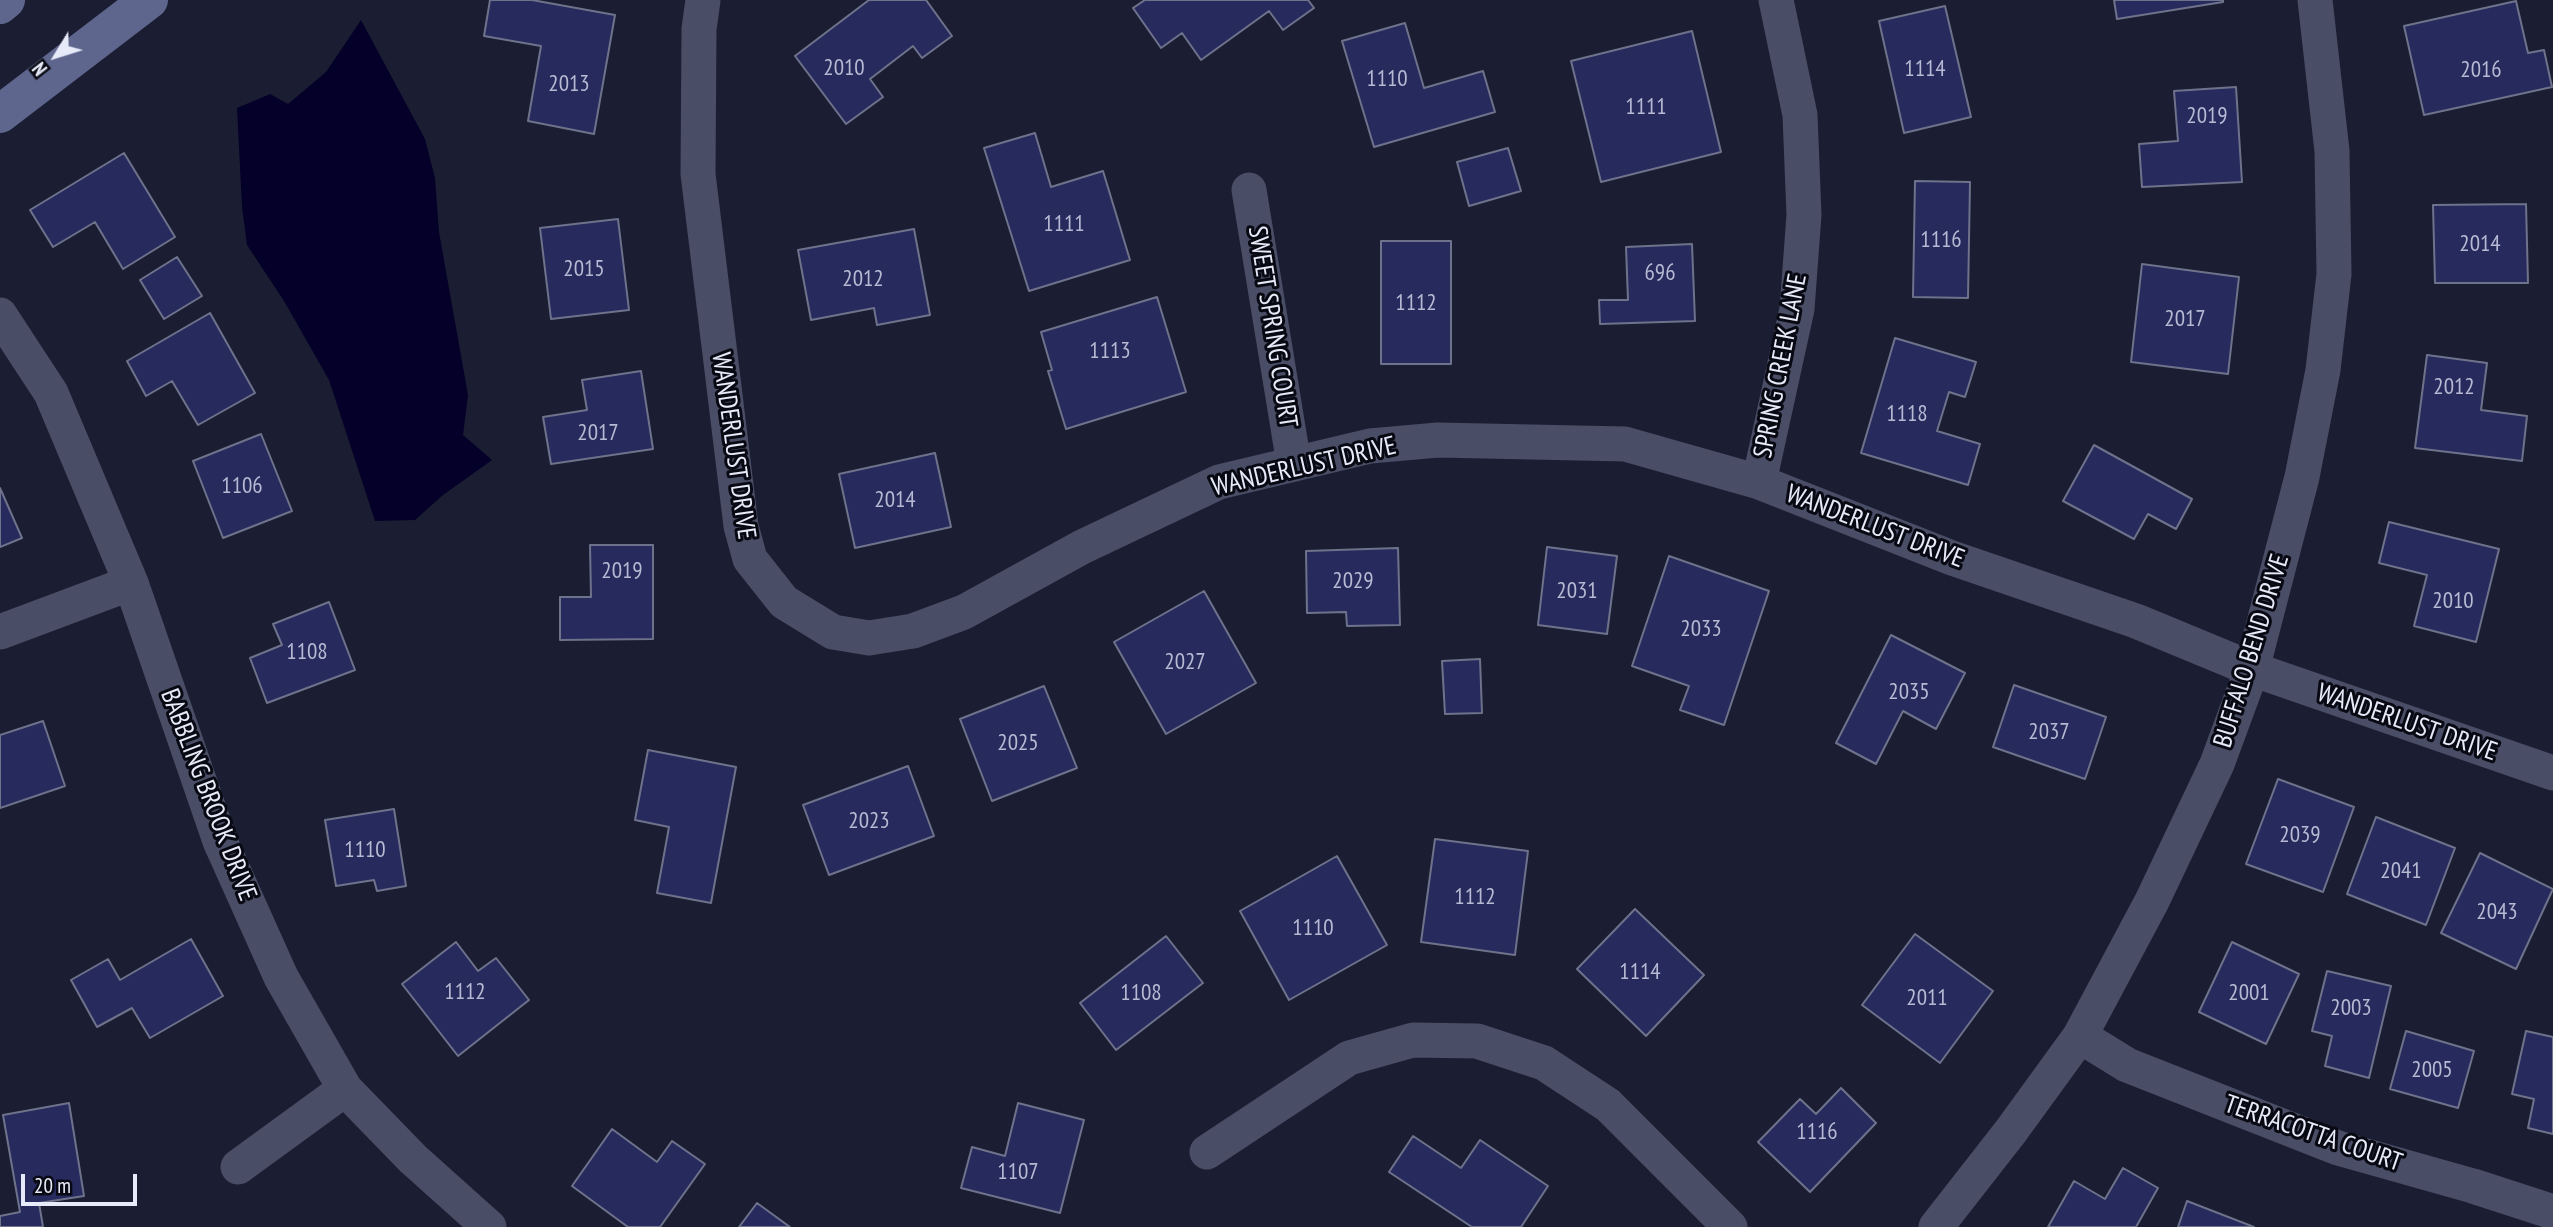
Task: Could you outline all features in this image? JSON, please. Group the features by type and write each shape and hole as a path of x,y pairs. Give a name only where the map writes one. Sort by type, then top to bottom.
{"main road":[{"path":"0,5 6,0"},
{"path":"0,114 149,0"}],"street":[{"name":"WANDERLUST DRIVE","path":"703,0 699,29 698,174 741,526 751,559 784,602 833,632 869,638 913,631 964,612 1082,547 1219,482 1294,464 1370,446 1438,440 1625,444 1759,482 1952,558 2136,621 2252,669 2553,773"},
{"name":"SPRING CREEK LANE","path":"1759,482 1797,309 1804,215 1800,115 1776,0"},
{"name":"BUFFALO BEND DRIVE","path":"1936,1227 1972,1183 2080,1036 2152,901 2217,764 2252,669 2305,464 2323,370 2334,274 2332,152 2315,0"},
{"name":"SWEET SPRING COURT","path":"1249,190 1294,464"},
{"name":"BABBLING BROOK DRIVE","path":"0,315 51,393 131,583 220,841 281,977 345,1089 413,1159 489,1227"},
{"path":"0,632 131,583"},
{"name":"TERRACOTTA COURT","path":"2080,1036 2127,1065 2338,1148 2553,1212"},
{"path":"1207,1152 1349,1058 1413,1040 1477,1041 1544,1063 1608,1105 1730,1227"},
{"path":"238,1167 345,1089"}],"shaded area":[{"path":"361,20 425,139 435,178 439,232 468,395 463,435 492,460 443,495 415,520 375,521 329,380 284,301 247,245 242,207 237,108 270,94 288,104 326,72"}],"building":[{"path":"490,0 532,0 615,15 594,134 528,121 541,46 484,36"},
{"path":"869,0 926,0 952,36 922,58 913,46 870,79 883,97 846,124 795,56"},
{"path":"1145,0 1308,0 1314,8 1283,30 1269,11 1201,60 1182,33 1161,48 1133,8"},
{"path":"2114,0 2223,0 2223,2 2117,19"},
{"path":"2516,1 2528,53 2544,50 2552,87 2424,115 2404,26"},
{"path":"1945,6 1971,117 1904,133 1879,21"},
{"path":"1405,23 1424,88 1483,71 1495,112 1374,147 1342,41"},
{"path":"1692,31 1721,152 1601,182 1571,61"},
{"path":"2236,87 2242,182 2142,187 2139,144 2178,141 2174,91"},
{"path":"1035,133 1051,187 1103,171 1130,260 1029,291 984,148"},
{"path":"1508,148 1521,191 1469,206 1457,162"},
{"path":"124,153 175,237 123,269 95,222 53,247 30,210"},
{"path":"1915,181 1970,182 1968,298 1913,297"},
{"path":"2526,204 2528,283 2435,283 2433,205"},
{"path":"618,219 629,310 551,319 540,228"},
{"path":"914,229 930,315 877,325 874,308 811,320 798,250"},
{"path":"1381,241 1451,241 1451,364 1381,364"},
{"path":"1692,244 1695,321 1600,324 1599,300 1628,300 1626,247"},
{"path":"177,257 202,296 164,319 140,280"},
{"path":"2142,264 2239,277 2228,374 2131,362"},
{"path":"1157,297 1186,392 1066,429 1048,371 1052,370 1041,332"},
{"path":"210,313 255,393 198,425 172,381 146,396 127,361"},
{"path":"1895,338 1976,362 1965,397 1949,392 1937,431 1980,444 1968,485 1861,453"},
{"path":"2427,355 2487,363 2481,410 2527,416 2522,461 2415,448"},
{"path":"641,371 653,449 551,464 543,417 587,410 582,380"},
{"path":"261,434 292,511 223,538 193,461"},
{"path":"2094,445 2192,499 2176,529 2148,514 2134,539 2063,501"},
{"path":"935,453 951,527 855,548 839,474"},
{"path":"0,488 22,538 0,547"},
{"path":"2389,522 2499,549 2476,642 2414,626 2427,575 2379,563"},
{"path":"590,545 653,545 653,639 560,640 560,597 591,597"},
{"path":"1547,547 1617,556 1607,634 1538,625"},
{"path":"1398,548 1400,625 1347,626 1346,612 1307,613 1306,551"},
{"path":"1669,556 1769,591 1724,725 1680,710 1689,686 1632,666"},
{"path":"1204,591 1256,683 1166,734 1114,642"},
{"path":"329,602 355,670 267,703 250,658 282,645 273,624"},
{"path":"1891,635 1965,673 1936,729 1903,711 1876,764 1836,743"},
{"path":"1480,659 1482,713 1445,714 1442,661"},
{"path":"2014,685 2106,717 2085,779 1993,747"},
{"path":"1044,686 1077,768 992,801 960,719"},
{"path":"43,721 65,786 0,808 0,735"},
{"path":"648,750 736,767 711,903 657,893 669,827 635,820"},
{"path":"908,766 934,836 829,875 803,805"},
{"path":"2278,779 2354,807 2323,892 2246,864"},
{"path":"394,809 406,886 377,891 374,880 336,886 325,820"},
{"path":"2376,817 2455,848 2426,925 2347,894"},
{"path":"1435,839 1528,851 1515,955 1421,942"},
{"path":"2480,853 2553,889 2516,969 2441,933"},
{"path":"1337,856 1387,945 1289,1000 1240,911"},
{"path":"1635,909 1704,975 1646,1036 1577,969"},
{"path":"1915,934 1993,991 1940,1063 1862,1005"},
{"path":"1166,936 1203,983 1116,1050 1080,1003"},
{"path":"191,939 223,996 150,1038 132,1008 97,1027 71,980 108,959 120,980"},
{"path":"456,942 478,971 496,958 529,1000 458,1056 402,984"},
{"path":"2232,942 2299,974 2266,1044 2199,1012"},
{"path":"2327,971 2391,986 2369,1078 2325,1066 2332,1036 2312,1031"},
{"path":"2406,1031 2474,1051 2458,1108 2390,1089"},
{"path":"2526,1031 2553,1037 2553,1134 2528,1128 2534,1099 2512,1094"},
{"path":"1841,1088 1876,1123 1810,1192 1758,1142 1800,1099 1816,1114"},
{"path":"69,1103 84,1196 39,1203 43,1227 0,1227 0,1216 20,1212 3,1115"},
{"path":"1018,1103 1084,1120 1060,1213 961,1188 972,1147 1005,1156"},
{"path":"612,1129 657,1162 672,1141 705,1164 660,1227 628,1227 572,1186"},
{"path":"1413,1136 1461,1168 1480,1140 1548,1186 1521,1227 1472,1227 1389,1172"},
{"path":"2123,1168 2158,1188 2136,1227 2048,1227 2074,1181 2105,1199"},
{"path":"2187,1201 2254,1227 2178,1227"},
{"path":"757,1203 790,1227 739,1227"}]}
